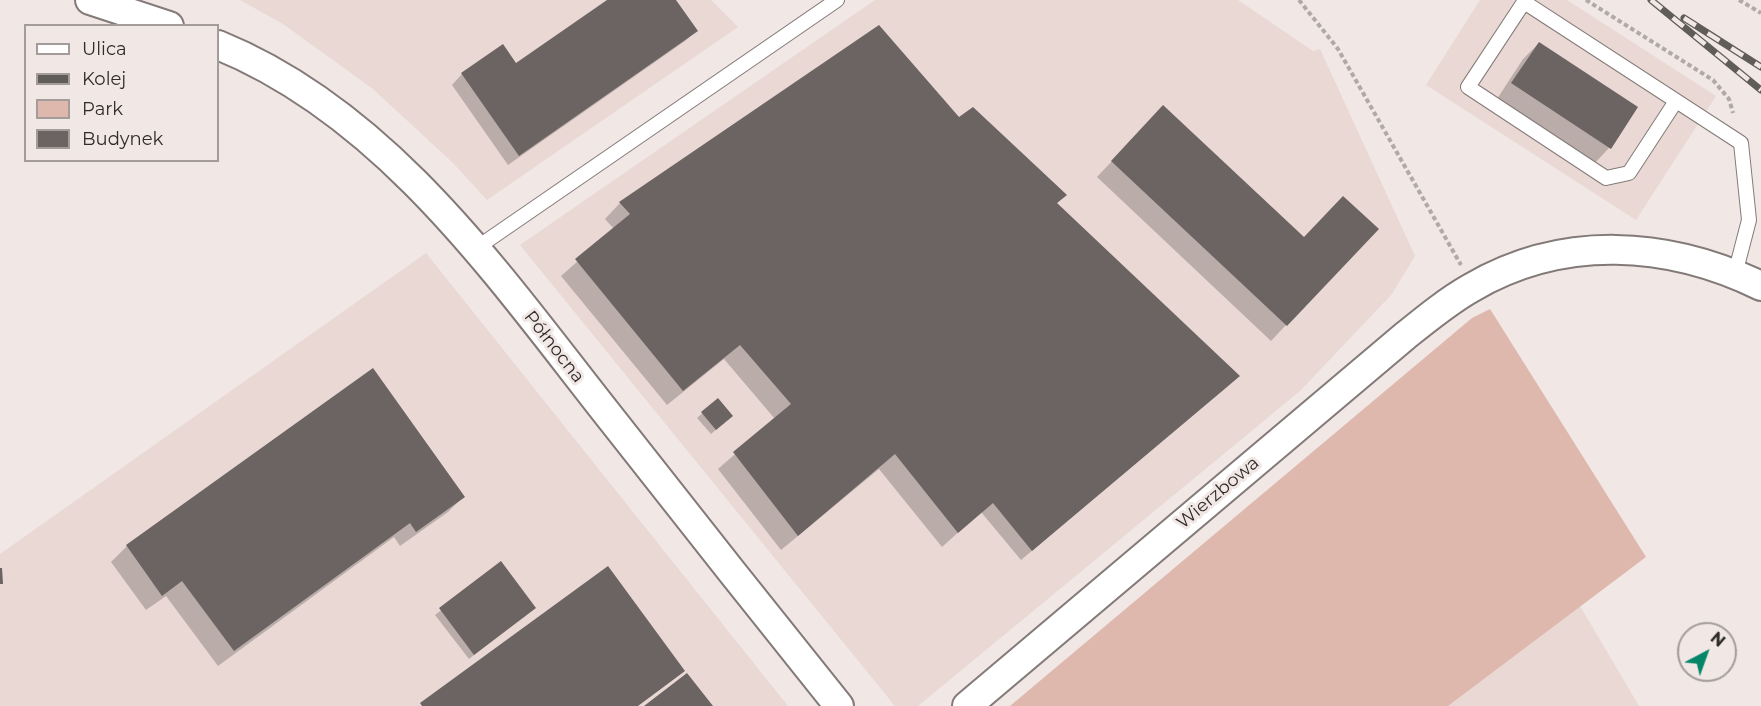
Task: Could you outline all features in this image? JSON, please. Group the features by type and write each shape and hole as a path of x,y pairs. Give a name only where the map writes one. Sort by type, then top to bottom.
{"street":[{"path":"90,0 163,24"},
{"name":"Północna","path":"219,46 291,84 330,111 381,151 420,188 475,249 839,706"},
{"name":"Wierzbowa","path":"967,706 1405,336 1473,286 1534,261 1583,249 1630,250 1678,255 1735,273 1761,286"}],"lane":[{"path":"475,249 837,0"},
{"path":"1676,101 1629,173 1606,178 1468,87 1524,2 1741,143 1749,220 1735,273"}],"path":[{"path":"1299,0 1338,49 1473,286"},
{"path":"1586,0 1713,80 1729,99 1741,143"},
{"path":"1739,0 1761,13"}],"shaded area":[{"path":"240,0 711,0 738,27 487,200 452,162 373,89 283,24"},
{"path":"875,0 1238,0 1313,51 1320,49 1415,256 1392,294 1300,391 918,706 895,706 520,245"},
{"path":"1480,0 1567,0 1716,96 1636,220 1426,85"},
{"path":"426,253 788,706 0,706 0,554"},
{"path":"1580,606 1639,706 1448,706"}],"green space":[{"path":"1490,309 1646,557 1448,706 1010,706 1472,318"}],"building":[{"path":"607,0 676,0 698,31 519,156 461,73 503,44 516,63"},
{"path":"879,25 959,117 973,107 1067,195 1057,203 1240,376 1032,551 993,503 958,533 895,454 798,536 733,452 791,404 740,345 683,391 575,259 630,214 619,202"},
{"path":"1539,42 1638,107 1611,149 1511,83"},
{"path":"1163,105 1304,237 1343,196 1379,229 1287,326 1111,161"},
{"path":"373,368 465,497 416,532 410,523 234,651 182,581 162,596 126,545"},
{"path":"718,398 733,416 716,430 701,412"},
{"path":"501,561 536,608 474,655 439,608"},
{"path":"608,566 685,671 638,706 422,706 420,703"},
{"path":"0,568 2,568 3,584 0,584"},
{"path":"687,673 713,706 644,706"}],"railway":[{"path":"1651,0 1761,90"},
{"path":"1684,18 1761,67"}]}
